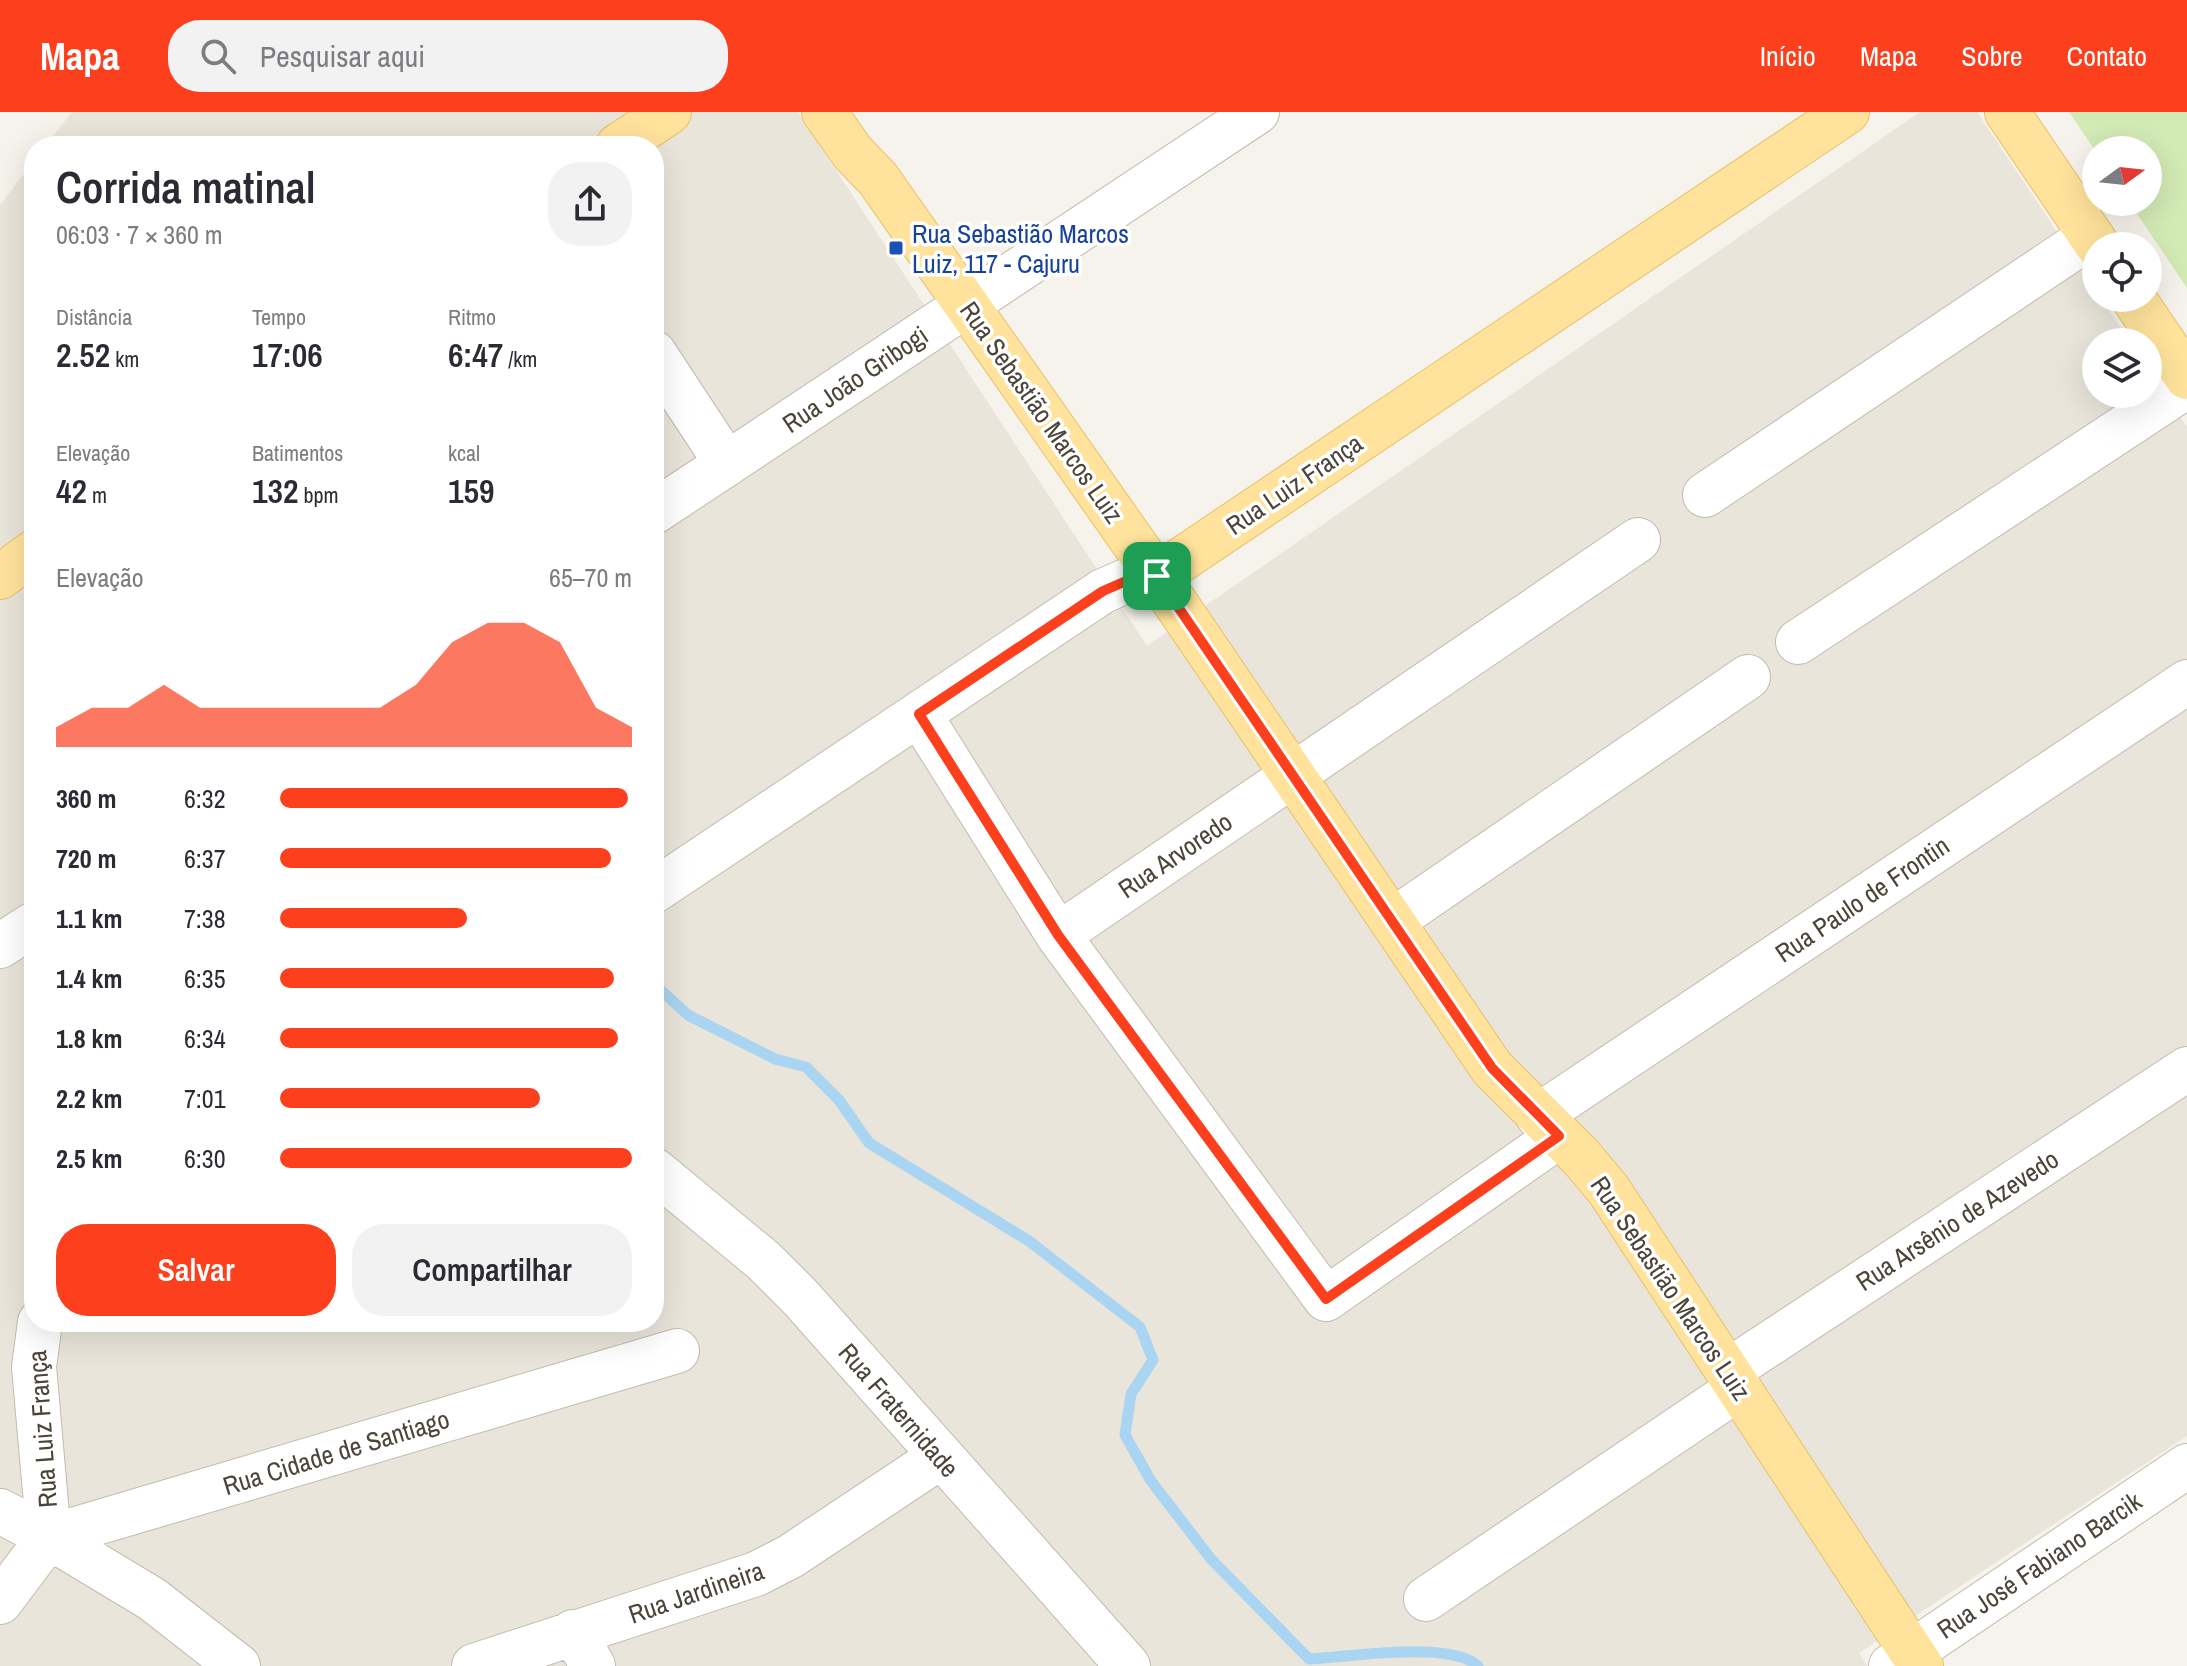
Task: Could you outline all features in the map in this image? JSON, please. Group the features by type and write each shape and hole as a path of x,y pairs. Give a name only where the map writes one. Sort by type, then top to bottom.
{"main road":[{"path":"633,136 669,112"},
{"name":"Rua Sebastião Marcos Luiz","path":"824,112 853,153 878,179 967,304 1157,576 1492,1068 1608,1189 1733,1380 1908,1661"},
{"name":"Rua Sebastião Marcos Luiz","path":"847,112 878,179"},
{"name":"Rua Luiz França","path":"1157,576 1847,112"},
{"path":"2007,112 2088,232"},
{"path":"2143,312 2187,377"},
{"path":"0,577 24,559"}],"street":[{"name":"Rua João Gribogi","path":"664,505 1257,112"},
{"path":"1705,495 2082,249"},
{"path":"664,368 727,464"},
{"path":"1798,642 2187,386"},
{"name":"Rua Arvoredo","path":"1058,935 1638,540"},
{"name":"Rua Luiz França","path":"664,884 1103,591 1126,581 1157,576"},
{"path":"1392,921 1748,677"},
{"name":"Rua Paulo de Frontin","path":"1058,935 1326,1299 1548,1126 2187,682"},
{"path":"919,714 1058,935"},
{"path":"0,946 24,930"},
{"name":"Rua Arsênio de Azevedo","path":"1426,1599 1733,1380 2187,1069"},
{"name":"Rua Fraternidade","path":"664,1178 764,1261 800,1297 940,1457 1112,1662"},
{"name":"Rua Luiz França","path":"39,1332 34,1367 49,1537"},
{"name":"Rua Cidade de Santiago","path":"49,1537 677,1351"},
{"name":"Rua Jardineira","path":"474,1666 583,1649 756,1574 791,1556 940,1457"},
{"name":"Rua José Fabiano Barcik","path":"1908,1661 2187,1466"},
{"path":"0,1511 152,1599 238,1666"},
{"path":"0,1602 49,1537"}],"shaded area":[{"path":"72,112 798,112 1147,646 1920,112 1977,112 2082,269 2082,312 2110,312 2121,328 2082,328 2082,408 2162,408 2162,389 2187,427 2187,1436 1859,1653 1867,1666 0,1666 0,205 24,174 24,1332 664,1332 664,136 53,136"}],"green space":[{"path":"2069,112 2187,112 2187,288 2162,251 2162,232 2149,232 2138,216 2162,216 2162,136 2085,136"}],"waterway":[{"path":"664,993 688,1015 775,1059 806,1067 839,1100 869,1143 1029,1241 1140,1327 1153,1360 1131,1394 1125,1435 1151,1481 1211,1559 1309,1659 1423,1652 1464,1658 1478,1666"}],"place":[{"name":"Rua Sebastião Marcos Luiz, 117 - Cajuru","path":"896,248"}],"route":[{"path":"1157,576 1492,1068 1559,1136 1326,1299 1058,935 919,714 1103,591 1126,581 1157,576"}]}
